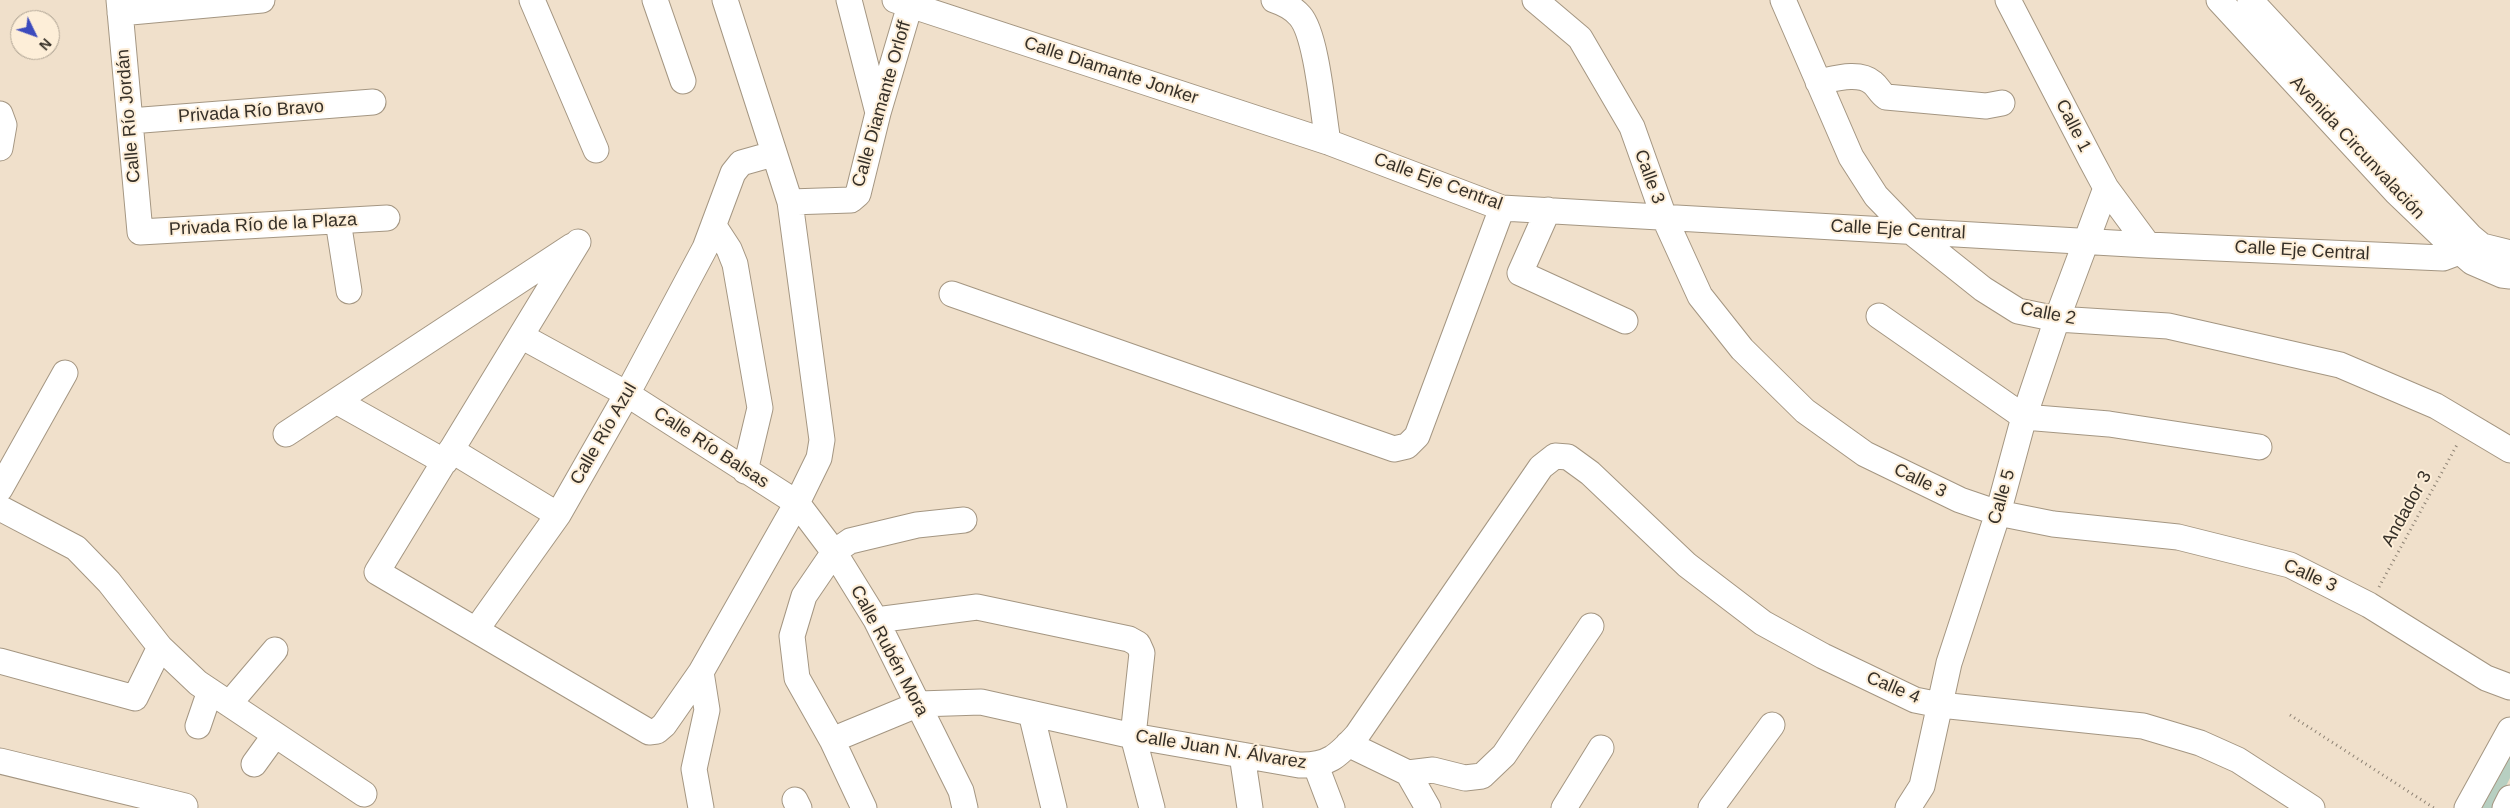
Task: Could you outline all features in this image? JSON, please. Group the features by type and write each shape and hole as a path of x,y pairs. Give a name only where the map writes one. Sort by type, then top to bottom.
{"street":[{"path":"119,6 262,0"},
{"path":"532,0 596,150"},
{"path":"654,0 683,82"},
{"path":"286,434 338,402 578,242 377,572 649,732 657,731 664,725 701,672 797,503 819,458 822,440 790,202 725,0"},
{"path":"849,0 878,113"},
{"path":"1274,0 1282,3 1300,16 1310,35 1328,142"},
{"name":"Calle 3","path":"1535,0 1580,38 1632,127 1664,217 1700,296 1742,349 1806,412 1865,454 1960,500 1998,513 2053,524 2178,537 2290,565 2369,605 2486,678 2510,687"},
{"name":"Calle 2","path":"1783,0 1851,157 1876,196 1909,230 1983,289 2018,310 2057,319 2168,326 2340,365 2436,406 2510,450"},
{"name":"Calle 1","path":"2008,0 2106,188 2148,245"},
{"name":"Avenida Circunvalación","path":"2219,0 2397,193 2502,275 2510,276"},
{"name":"Avenida Circunvalación","path":"2250,0 2471,249"},
{"name":"Calle Diamante Orloff","path":"790,202 851,200 858,194 902,3"},
{"name":"Calle Diamante Jonker","path":"902,3 1328,142"},
{"name":"Calle Río Jordán","path":"119,6 140,232"},
{"path":"1818,82 1851,77 1866,79 1874,83 1879,92 1886,97 1986,106 2002,103"},
{"name":"Privada Río Bravo","path":"130,121 373,102"},
{"name":"Calle Eje Central","path":"1328,142 1502,208 2148,245 2443,258 2471,249"},
{"name":"Calle Río Azul","path":"476,630 558,514 627,394 714,226 733,173 741,163 752,158 773,154"},
{"name":"Calle 5","path":"1908,808 1922,786 1949,663 1998,513 2024,417 2057,319 2106,188"},
{"path":"952,294 1394,449 1407,446 1416,436 1502,208"},
{"path":"1548,210 1520,273 1625,322"},
{"name":"Privada Río de la Plaza","path":"140,232 387,218"},
{"path":"338,221 349,291"},
{"path":"714,226 729,249 735,264 760,408 745,470"},
{"path":"2471,249 2510,252"},
{"path":"1879,316 2024,417 2109,424 2259,447"},
{"name":"Calle Río Balsas","path":"521,336 627,394 797,503"},
{"path":"0,488 65,373"},
{"path":"338,402 448,456 558,514"},
{"name":"Calle 4","path":"1555,456 1568,457 1590,473 1687,565 1763,623 1823,656 1915,700 1940,705 2143,726 2200,743 2238,760 2312,808"},
{"name":"Calle Juan N. Álvarez","path":"832,740 919,704 981,702 1133,736 1242,755 1316,766 1332,760 1348,744 1541,467 1555,456"},
{"name":"Calle Rubén Mora","path":"797,503 834,552 876,620 961,791 965,808"},
{"path":"0,508 76,548 109,582 160,647 219,697 364,794"},
{"path":"864,808 832,740 797,678 792,636 804,596 834,552 850,541 917,525 964,520"},
{"path":"876,620 977,607 1129,639 1138,644 1142,653 1133,736 1152,808"},
{"path":"1348,744 1408,773 1433,770 1465,778 1482,776 1504,755 1591,626"},
{"path":"0,661 136,698 160,647"},
{"path":"198,726 219,697 275,650"},
{"path":"701,672 708,710 694,769 701,808"},
{"path":"1030,713 1054,808"},
{"path":"1711,808 1772,725"},
{"path":"2467,808 2510,730"},
{"path":"254,764 275,735"},
{"path":"1564,808 1601,748"},
{"path":"1242,755 1250,808"},
{"path":"0,761 185,806"},
{"path":"1316,766 1332,808"},
{"path":"1408,773 1428,808"},
{"path":"2505,808 2510,798"}],"path":[{"name":"Andador 3","path":"2369,605 2468,425"},
{"path":"2290,715 2434,808"}],"green space":[{"path":"2510,751 2510,778 2495,808 2481,808"}]}
